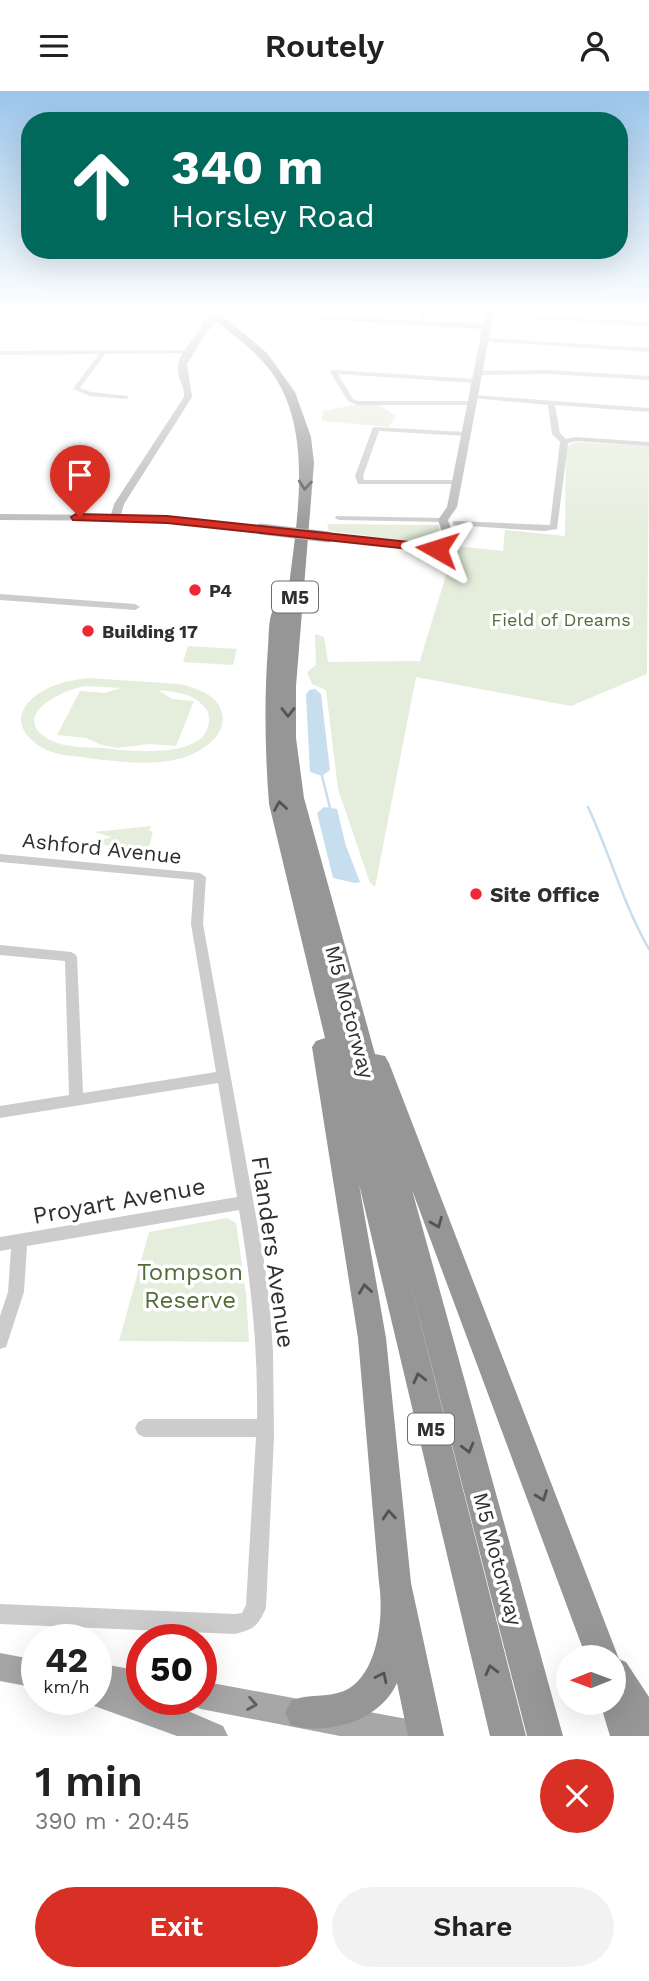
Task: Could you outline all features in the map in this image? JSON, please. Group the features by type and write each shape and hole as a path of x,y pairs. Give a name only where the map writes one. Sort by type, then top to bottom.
{"highway":[{"name":"M5 Motorway","path":"274,385 292,426 293,467 274,671 273,747 279,804 293,873 508,1736"},
{"name":"M5 Motorway","path":"285,385 303,426 307,463 288,686 287,739 295,799 545,1736"},
{"path":"293,873 371,1325 396,1583 426,1736"},
{"path":"325,919 410,1155 600,1645"},
{"path":"303,1713 337,1711 362,1701 376,1690 388,1664 395,1627 396,1583"},
{"path":"626,1692 649,1728"},
{"path":"621,1715 628,1736"}],"main road":[{"path":"112,514 188,397 188,385"},
{"path":"0,517 112,514 416,546 449,524 476,385"},
{"path":"0,1667 21,1671"},
{"path":"217,1698 418,1736"},
{"path":"112,1699 155,1711 213,1736"}],"street":[{"path":"79,385 76,389 82,393 126,397"},
{"path":"341,385 350,400 357,403 473,400 649,410"},
{"path":"551,403 556,434 564,441"},
{"path":"457,482 361,482 359,476 376,429 466,434"},
{"path":"564,441 576,439 649,445"},
{"path":"339,518 449,524 475,522 541,529 554,527 564,441"},
{"path":"0,597 135,607"},
{"name":"Ashford Avenue","path":"0,858 200,877"},
{"name":"Flanders Avenue","path":"0,1614 235,1624 248,1621 256,1608 264,1428 263,1319 197,924 200,877"},
{"path":"0,950 71,957 76,1100"},
{"path":"0,1112 223,1077"},
{"name":"Proyart Avenue","path":"0,1244 245,1202"},
{"path":"0,1341 16,1292 19,1241"},
{"path":"144,1428 264,1428"}],"green space":[{"path":"360,404 378,404 396,416 389,427 322,421 322,411"},
{"name":"Field of Dreams","path":"576,442 649,446 647,674 571,706 416,677 375,887 370,883 338,789 326,690 312,684 307,672 316,665 315,634 324,637 328,662 419,661 418,667 455,546 503,551 505,530 565,536 566,447"},
{"path":"327,524 439,527 436,543 433,544 329,531"},
{"path":"188,646 237,649 233,665 183,662"},
{"path":"88,678 179,684 192,688 205,693 220,706 222,726 211,742 196,752 159,762 120,762 63,755 39,746 30,739 21,721 29,702 46,689 64,682","holes":["86,686 121,688 104,693 80,691 57,735 86,738 117,748 149,744 176,746 194,701 172,699 158,690 180,693 198,701 208,712 208,728 200,739 186,746 151,751 69,746 56,743 38,731 34,722 36,713 53,698"]},
{"path":"151,826 149,831 153,831 147,855 101,844 102,840 112,837 94,832"},
{"name":"Tompson Reserve","path":"227,1218 236,1223 246,1294 249,1342 119,1341 149,1232"}],"water":[{"path":"315,689 321,694 330,770 322,776 310,772 306,695 309,690"},
{"path":"324,807 337,809 346,846 360,882 333,878 317,813"}],"waterway":[{"path":"322,776 330,808"},
{"path":"588,807 649,949"}],"place":[{"name":"P4","path":"195,590"},
{"name":"Building 17","path":"88,631"},
{"name":"Site Office","path":"476,894"}],"route":[{"path":"80,517 76,517 111,520 118,517 167,519 437,549"}]}
